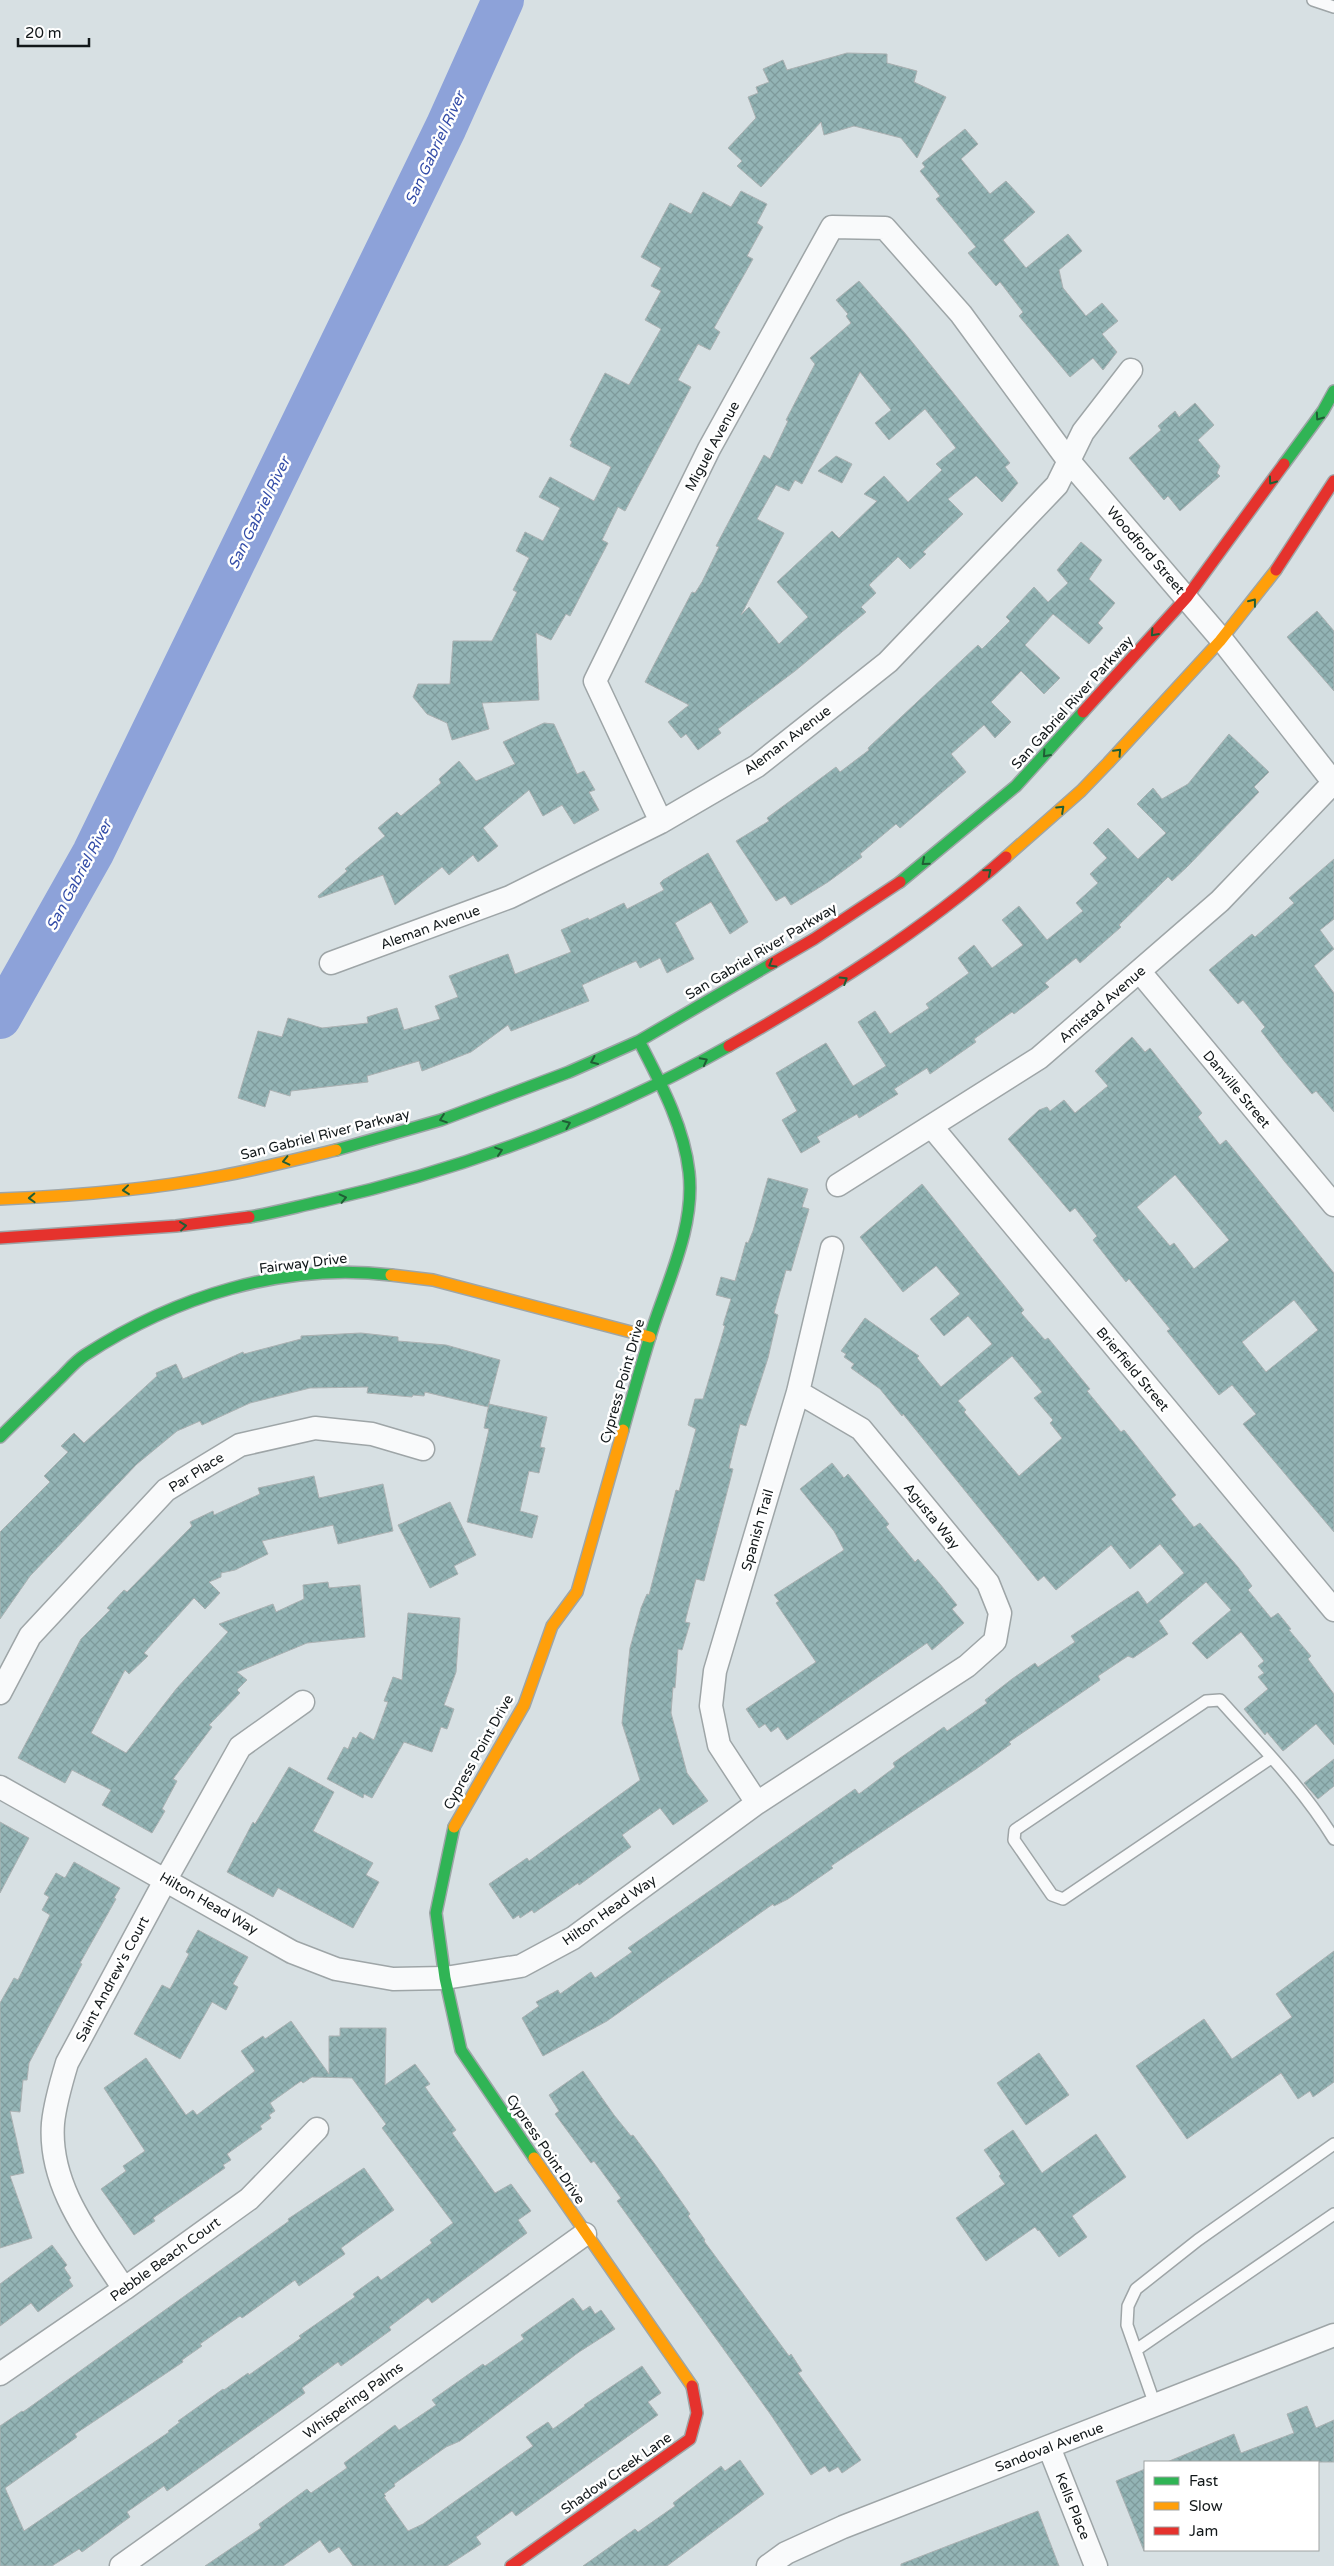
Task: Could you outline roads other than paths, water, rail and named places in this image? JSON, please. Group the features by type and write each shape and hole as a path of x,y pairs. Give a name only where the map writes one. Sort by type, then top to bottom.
{"main road":[{"name":"San Gabriel River Parkway","path":"0,1199 64,1196 144,1188 221,1176 347,1148 441,1120 569,1072 639,1041 814,939 906,878 1016,786 1187,597 1323,411 1334,391"},
{"path":"0,1238 177,1227 254,1216 344,1198 440,1171 523,1143 661,1084 769,1026 851,975 927,923 1037,832 1085,787 1222,640 1261,591 1334,481"},
{"name":"Cypress Point Drive","path":"585,2234 461,2050 446,1978 436,1913 451,1832 524,1705 552,1626 577,1592 650,1337 684,1228 690,1190 684,1150 661,1084 639,1041"},
{"name":"Fairway Drive","path":"0,1437 84,1356 100,1347 159,1314 220,1290 283,1278 358,1271 432,1280 650,1337"},
{"name":"Shadow Creek Lane","path":"511,2566 690,2438 697,2413 692,2385 585,2234"}],"street":[{"name":"Miguel Avenue","path":"661,822 595,681 709,449 832,227 885,228 961,314"},
{"name":"Woodford Street","path":"961,314 1068,460 1187,597 1334,783"},
{"name":"Aleman Avenue","path":"331,963 510,897 661,822 757,766 888,662 1057,485 1083,432 1131,370"},
{"name":"Amistad Avenue","path":"838,1185 1039,1058 1220,901 1334,783"},
{"name":"Danville Street","path":"1140,972 1334,1205"},
{"name":"Brierfield Street","path":"932,1127 1334,1610"},
{"name":"Spanish Trail","path":"757,1802 719,1744 711,1706 715,1671 798,1392 832,1248"},
{"name":"Agusta Way","path":"798,1392 861,1429 988,1583 1000,1613 995,1641 967,1666"},
{"name":"Par Place","path":"0,1694 30,1636 166,1490 240,1446 315,1428 372,1434 423,1449"},
{"name":"Hilton Head Way","path":"0,1787 166,1879 292,1952 336,1969 393,1979 446,1978 521,1966 573,1938 757,1802 967,1666"},
{"name":"Saint Andrew's Court","path":"124,2289 73,2210 56,2157 53,2125 57,2096 67,2064 166,1879 240,1747 303,1702"},
{"name":"Pebble Beach Court","path":"0,2374 124,2289 249,2199 317,2130"},
{"name":"Whispering Palms","path":"121,2566 585,2234"},
{"name":"Sandoval Avenue","path":"768,2566 786,2553 843,2526 1334,2335"},
{"name":"Kells Place","path":"1050,2447 1096,2566"}],"lane":[{"path":"1313,0 1334,7"},
{"path":"1270,1758 1063,1898 1052,1895 1014,1840 1015,1830 1206,1701 1220,1700 1316,1810 1334,1840"},
{"path":"1155,2405 1128,2325 1128,2306 1136,2288 1198,2240 1334,2144"},
{"path":"1136,2350 1334,2214"}],"waterway":[{"name":"San Gabriel River","path":"0,1018 93,853 446,127 503,0"}]}
